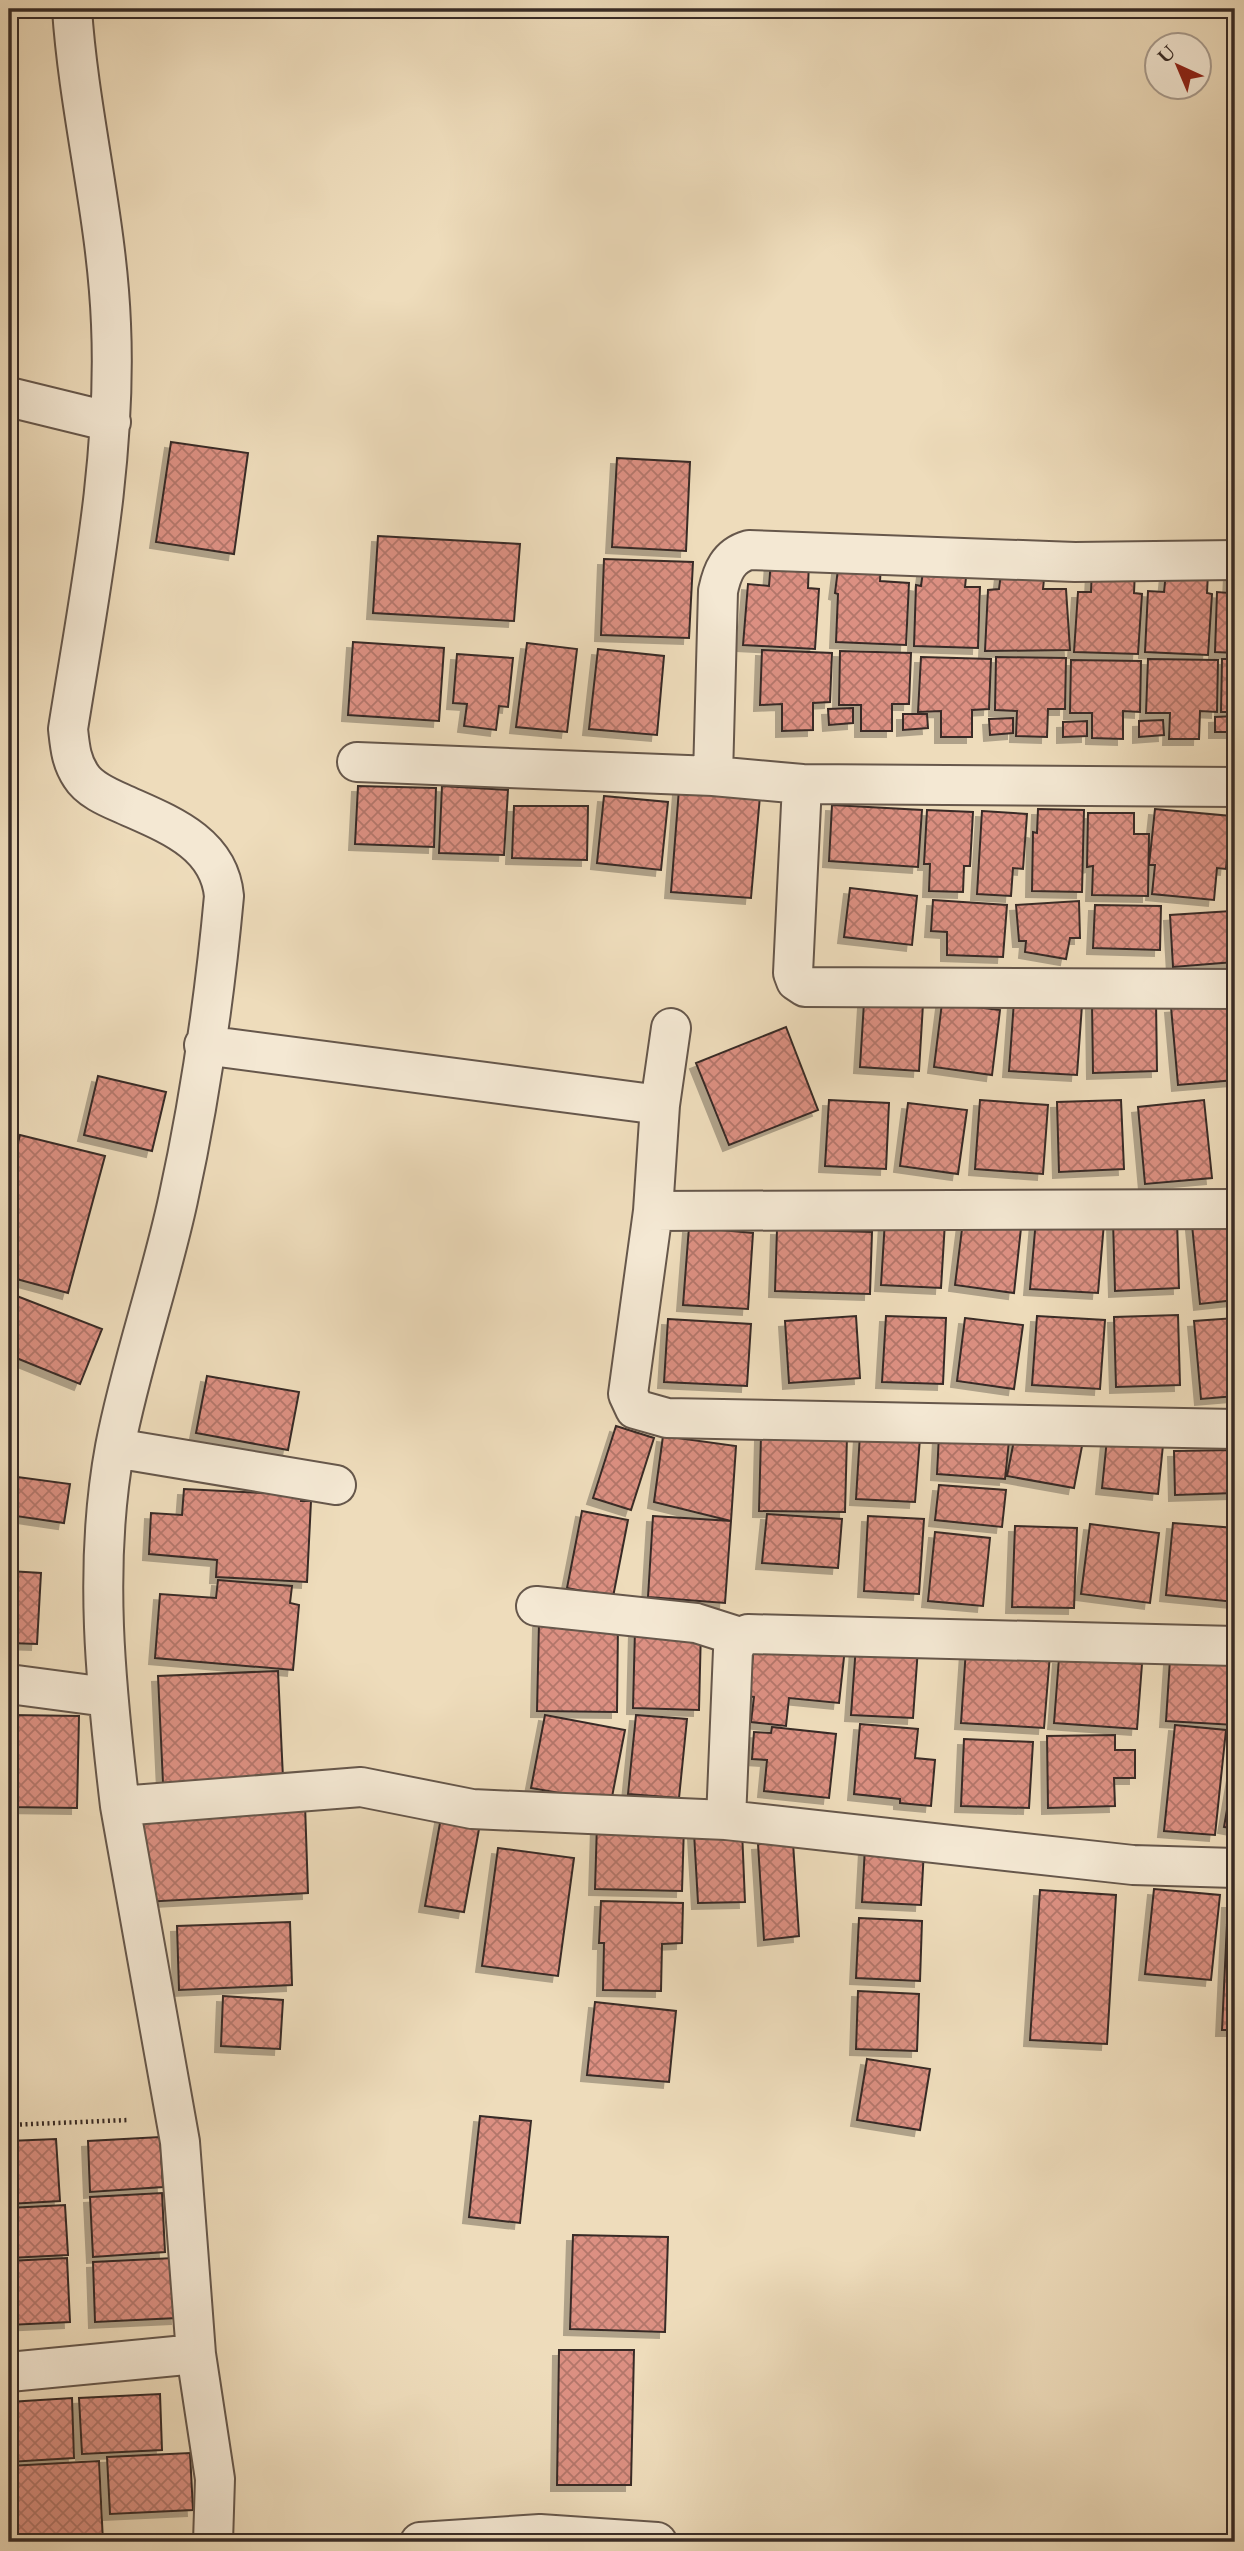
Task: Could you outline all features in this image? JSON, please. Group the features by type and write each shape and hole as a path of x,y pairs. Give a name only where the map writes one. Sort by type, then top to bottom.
{"street":[{"path":"72,9 111,323 111,422 94,562 68,729 71,757 82,779 102,795 197,842 216,864 222,878 222,921 178,1200 115,1448 104,1549 107,1697 120,1806 180,2143 196,2354 215,2479 213,2542"},
{"path":"9,397 111,422"},
{"path":"713,776 718,591 722,572 740,553 776,550 1075,562 1235,560"},
{"path":"358,762 713,776 802,784 1235,787"},
{"path":"802,784 793,973 796,981 806,988 1235,989"},
{"path":"671,1028 660,1105 653,1211 628,1394 635,1409 647,1415 760,1422 1235,1429"},
{"path":"204,1045 660,1105"},
{"path":"653,1211 1235,1209"},
{"path":"115,1448 336,1485"},
{"path":"536,1606 696,1623 740,1637 748,1634 1235,1646"},
{"path":"726,1820 733,1650 740,1637"},
{"path":"9,1684 107,1697"},
{"path":"120,1806 361,1787 472,1809 726,1820 1133,1864 1235,1868"},
{"path":"9,2372 196,2354"},
{"path":"420,2542 540,2538 657,2542"}],"path":[{"path":"9,2125 175,2119"}],"building":[{"path":"9,180 15,181 9,238"},
{"path":"171,442 248,453 234,554 156,542"},
{"path":"617,458 690,462 686,551 612,547"},
{"path":"378,536 520,544 514,621 373,613"},
{"path":"604,559 693,562 689,638 601,635"},
{"path":"771,560 809,561 808,588 819,589 815,649 743,645 748,584 769,586"},
{"path":"839,561 881,565 880,581 909,583 906,645 836,642 838,594 835,593"},
{"path":"924,564 967,568 965,587 980,587 978,648 914,646 916,585 921,586"},
{"path":"1002,565 1045,569 1043,589 1066,589 1070,650 985,651 988,590 999,589"},
{"path":"1092,568 1135,570 1134,593 1142,594 1138,654 1074,652 1078,592 1091,592"},
{"path":"1166,572 1208,573 1207,593 1212,594 1208,655 1145,652 1148,591 1164,592"},
{"path":"1230,572 1235,572 1235,653 1215,652 1217,592 1229,593"},
{"path":"353,642 444,648 439,721 348,715"},
{"path":"527,643 577,649 567,732 516,727"},
{"path":"598,649 664,656 657,735 589,729"},
{"path":"762,650 832,653 830,702 813,703 813,730 782,731 782,704 760,705"},
{"path":"840,651 911,653 909,704 892,704 892,731 861,731 861,705 839,705"},
{"path":"457,654 513,658 508,707 499,706 496,730 464,726 467,704 453,703"},
{"path":"921,657 991,659 989,709 972,710 972,737 941,737 941,711 918,712"},
{"path":"996,657 1066,658 1065,709 1048,709 1047,737 1016,736 1017,711 995,710"},
{"path":"1148,659 1218,660 1217,712 1200,711 1199,739 1169,739 1170,713 1146,713"},
{"path":"1222,659 1235,659 1235,712 1221,712"},
{"path":"1071,660 1141,661 1140,712 1123,711 1123,739 1092,738 1092,713 1070,713"},
{"path":"853,708 853,723 829,725 828,709"},
{"path":"903,714 927,714 928,728 903,730"},
{"path":"1235,716 1235,732 1215,732 1215,717"},
{"path":"1013,718 1013,733 990,735 989,719"},
{"path":"1163,720 1164,735 1139,737 1139,721"},
{"path":"1087,721 1087,736 1063,737 1063,722"},
{"path":"358,786 436,788 434,847 355,844"},
{"path":"442,786 508,790 504,855 439,853"},
{"path":"679,789 760,796 751,898 671,892"},
{"path":"604,796 668,802 661,870 597,863"},
{"path":"832,805 922,810 918,867 829,861"},
{"path":"514,806 588,806 587,860 512,858"},
{"path":"1038,809 1084,810 1082,892 1032,891 1033,832 1037,833"},
{"path":"1155,809 1231,816 1226,869 1217,868 1214,900 1152,894 1155,865 1149,865"},
{"path":"927,810 973,812 970,866 964,866 963,892 929,891 930,864 924,864"},
{"path":"982,811 1027,814 1023,869 1013,868 1011,896 977,894"},
{"path":"1088,813 1134,813 1134,834 1149,834 1148,896 1092,895 1093,866 1087,867"},
{"path":"850,888 917,896 912,945 844,937"},
{"path":"933,900 1007,905 1003,957 947,955 947,932 931,931"},
{"path":"1079,901 1080,938 1070,938 1066,959 1025,952 1026,941 1019,941 1016,905"},
{"path":"1095,905 1161,906 1160,950 1093,948"},
{"path":"1231,911 1234,962 1173,967 1170,915"},
{"path":"1014,1001 1082,1005 1077,1075 1009,1071"},
{"path":"1156,1001 1157,1071 1093,1073 1092,1003"},
{"path":"864,1002 923,1004 919,1071 860,1067"},
{"path":"1235,1002 1235,1080 1178,1085 1171,1007"},
{"path":"942,1003 1000,1010 992,1075 934,1067"},
{"path":"786,1027 818,1110 729,1145 696,1063"},
{"path":"98,1076 166,1092 152,1151 84,1135"},
{"path":"829,1100 889,1103 886,1169 825,1166"},
{"path":"980,1100 1048,1105 1043,1174 975,1169"},
{"path":"1121,1100 1124,1169 1059,1172 1057,1102"},
{"path":"1204,1100 1212,1178 1145,1184 1138,1107"},
{"path":"908,1103 967,1110 958,1174 900,1166"},
{"path":"1235,1108 1235,1191 1233,1191"},
{"path":"20,1135 105,1156 68,1293 9,1277 9,1176"},
{"path":"1036,1219 1104,1223 1098,1293 1030,1289"},
{"path":"1177,1219 1179,1288 1115,1291 1113,1221"},
{"path":"885,1220 945,1222 941,1288 881,1285"},
{"path":"963,1221 1021,1228 1014,1293 955,1285"},
{"path":"1235,1221 1235,1300 1200,1304 1192,1225"},
{"path":"689,1227 753,1233 748,1309 683,1305"},
{"path":"777,1229 872,1232 870,1294 775,1291"},
{"path":"9,1293 102,1329 80,1384 9,1355"},
{"path":"1178,1315 1180,1385 1116,1387 1114,1317"},
{"path":"856,1316 860,1378 789,1383 785,1321"},
{"path":"886,1316 946,1318 943,1384 882,1382"},
{"path":"1037,1316 1105,1320 1100,1389 1032,1385"},
{"path":"965,1318 1023,1325 1014,1389 957,1381"},
{"path":"1235,1318 1235,1396 1201,1399 1194,1321"},
{"path":"668,1319 751,1324 747,1386 664,1382"},
{"path":"207,1376 299,1392 288,1450 196,1433"},
{"path":"616,1426 654,1438 631,1510 593,1498"},
{"path":"860,1434 920,1438 915,1502 856,1499"},
{"path":"761,1435 847,1436 845,1512 759,1511"},
{"path":"939,1435 1009,1441 1005,1479 937,1474"},
{"path":"1015,1435 1082,1446 1074,1488 1007,1476"},
{"path":"663,1436 736,1446 731,1521 654,1502"},
{"path":"1107,1439 1163,1445 1158,1494 1102,1488"},
{"path":"1235,1450 1235,1493 1175,1495 1174,1451"},
{"path":"10,1476 70,1484 64,1523 9,1515"},
{"path":"939,1485 1006,1490 1002,1527 935,1520"},
{"path":"184,1489 302,1495 301,1501 311,1501 307,1582 216,1577 217,1560 149,1554 151,1513 182,1515"},
{"path":"582,1511 628,1520 613,1597 567,1588"},
{"path":"767,1514 842,1519 838,1568 762,1563"},
{"path":"653,1516 731,1521 725,1603 648,1597"},
{"path":"868,1516 924,1519 919,1594 864,1591"},
{"path":"1173,1523 1235,1528 1235,1602 1166,1595"},
{"path":"1090,1524 1159,1533 1150,1603 1081,1594"},
{"path":"1015,1526 1077,1528 1074,1608 1012,1607"},
{"path":"935,1532 990,1538 983,1606 928,1601"},
{"path":"9,1571 41,1573 37,1644 9,1643"},
{"path":"218,1580 292,1586 290,1603 299,1605 293,1670 155,1658 160,1594 216,1598"},
{"path":"539,1622 618,1624 617,1712 537,1711"},
{"path":"635,1628 701,1628 699,1710 633,1708"},
{"path":"755,1640 845,1648 839,1703 789,1698 786,1726 751,1722 754,1697 748,1696"},
{"path":"1171,1644 1235,1648 1235,1725 1166,1721"},
{"path":"856,1645 918,1648 913,1718 851,1715"},
{"path":"966,1649 1050,1654 1044,1728 961,1723"},
{"path":"1059,1658 1142,1664 1137,1729 1054,1723"},
{"path":"278,1671 283,1778 163,1783 158,1676"},
{"path":"11,1715 79,1716 77,1808 10,1807"},
{"path":"545,1715 625,1730 611,1802 531,1788"},
{"path":"636,1715 687,1719 679,1798 628,1794"},
{"path":"860,1724 918,1729 915,1758 935,1760 931,1806 900,1803 900,1799 854,1794"},
{"path":"1175,1725 1226,1730 1215,1835 1164,1831"},
{"path":"772,1727 836,1734 829,1798 764,1791 767,1760 752,1759 754,1732 771,1733"},
{"path":"1115,1735 1115,1750 1135,1750 1135,1778 1114,1778 1115,1806 1048,1808 1047,1736"},
{"path":"964,1739 1033,1742 1029,1808 961,1806"},
{"path":"1235,1763 1235,1829 1224,1827"},
{"path":"305,1804 308,1893 143,1902 138,1812"},
{"path":"442,1812 481,1818 464,1912 425,1906"},
{"path":"597,1823 684,1825 682,1891 595,1889"},
{"path":"742,1830 745,1902 698,1903 694,1833"},
{"path":"793,1842 799,1936 764,1940 758,1844"},
{"path":"865,1847 924,1849 921,1905 862,1902"},
{"path":"498,1848 574,1858 558,1976 482,1966"},
{"path":"1154,1889 1220,1895 1211,1980 1145,1974"},
{"path":"1040,1890 1116,1895 1107,2044 1030,2040"},
{"path":"601,1901 683,1903 682,1943 662,1944 661,1991 603,1990 604,1943 599,1943"},
{"path":"1228,1902 1235,1902 1235,2030 1222,2030"},
{"path":"859,1918 922,1921 920,1981 856,1978"},
{"path":"290,1922 292,1985 179,1990 177,1926"},
{"path":"858,1991 919,1994 917,2051 856,2049"},
{"path":"223,1996 283,2000 280,2049 221,2046"},
{"path":"595,2002 676,2011 669,2082 587,2075"},
{"path":"867,2059 930,2069 920,2130 857,2120"},
{"path":"480,2116 531,2121 520,2223 469,2217"},
{"path":"160,2137 163,2187 90,2192 88,2141"},
{"path":"56,2139 60,2201 9,2204 9,2141"},
{"path":"162,2193 165,2252 93,2257 90,2197"},
{"path":"65,2205 68,2255 9,2258 9,2208"},
{"path":"573,2235 668,2237 665,2332 570,2329"},
{"path":"67,2258 70,2322 9,2325 9,2261"},
{"path":"174,2258 177,2318 95,2322 93,2262"},
{"path":"559,2350 634,2350 631,2485 557,2485"},
{"path":"160,2394 162,2450 82,2454 79,2398"},
{"path":"72,2398 74,2458 9,2462 9,2402"},
{"path":"190,2453 193,2510 110,2514 107,2457"},
{"path":"99,2461 103,2542 17,2542 16,2531 9,2532 9,2466"}]}
